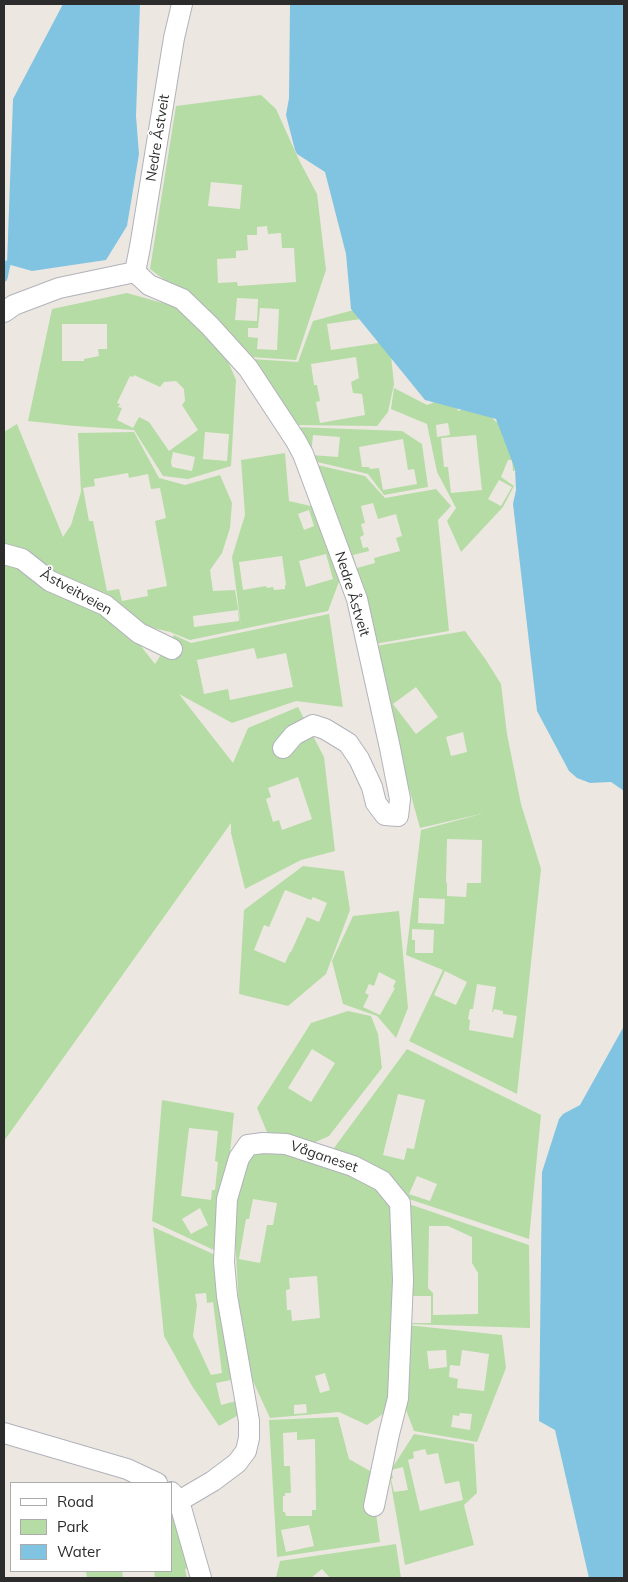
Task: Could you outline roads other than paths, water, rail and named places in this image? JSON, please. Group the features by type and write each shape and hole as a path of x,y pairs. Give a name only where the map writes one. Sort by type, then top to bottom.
{"street":[{"name":"Nedre Åstveit","path":"182,4 174,38 135,272 149,285 182,299 210,326 248,368 303,454 357,599 400,799 398,816 385,815 376,803 372,787 359,759 348,743 333,734 313,725 294,736 283,748"},
{"path":"4,312 14,305 59,288 135,272"},
{"name":"Åstveitveien","path":"4,554 22,560 50,581 105,605 139,633 172,649"},
{"name":"Våganeset","path":"175,1496 214,1481 237,1463 246,1451 250,1438 249,1421 227,1296 224,1262 227,1199 239,1158 248,1145 280,1143 353,1166 382,1181 400,1203 403,1280 398,1398 374,1506"},
{"path":"4,1433 127,1468 155,1482"},
{"path":"175,1496 201,1578"}],"water":[{"path":"63,4 140,4 136,116 139,154 127,226 106,260 32,271 7,264 13,99"},
{"path":"290,4 624,4 624,791 611,782 590,783 577,778 569,771 537,711 513,504 516,490 515,469 496,419 425,400 351,309 346,254 325,172 297,154 286,115 289,98"},
{"path":"624,1026 624,1578 589,1578 555,1430 539,1421 542,1172 559,1119 563,1114 580,1105"}],"waterway":[{"path":"4,278 7,264"}]}
